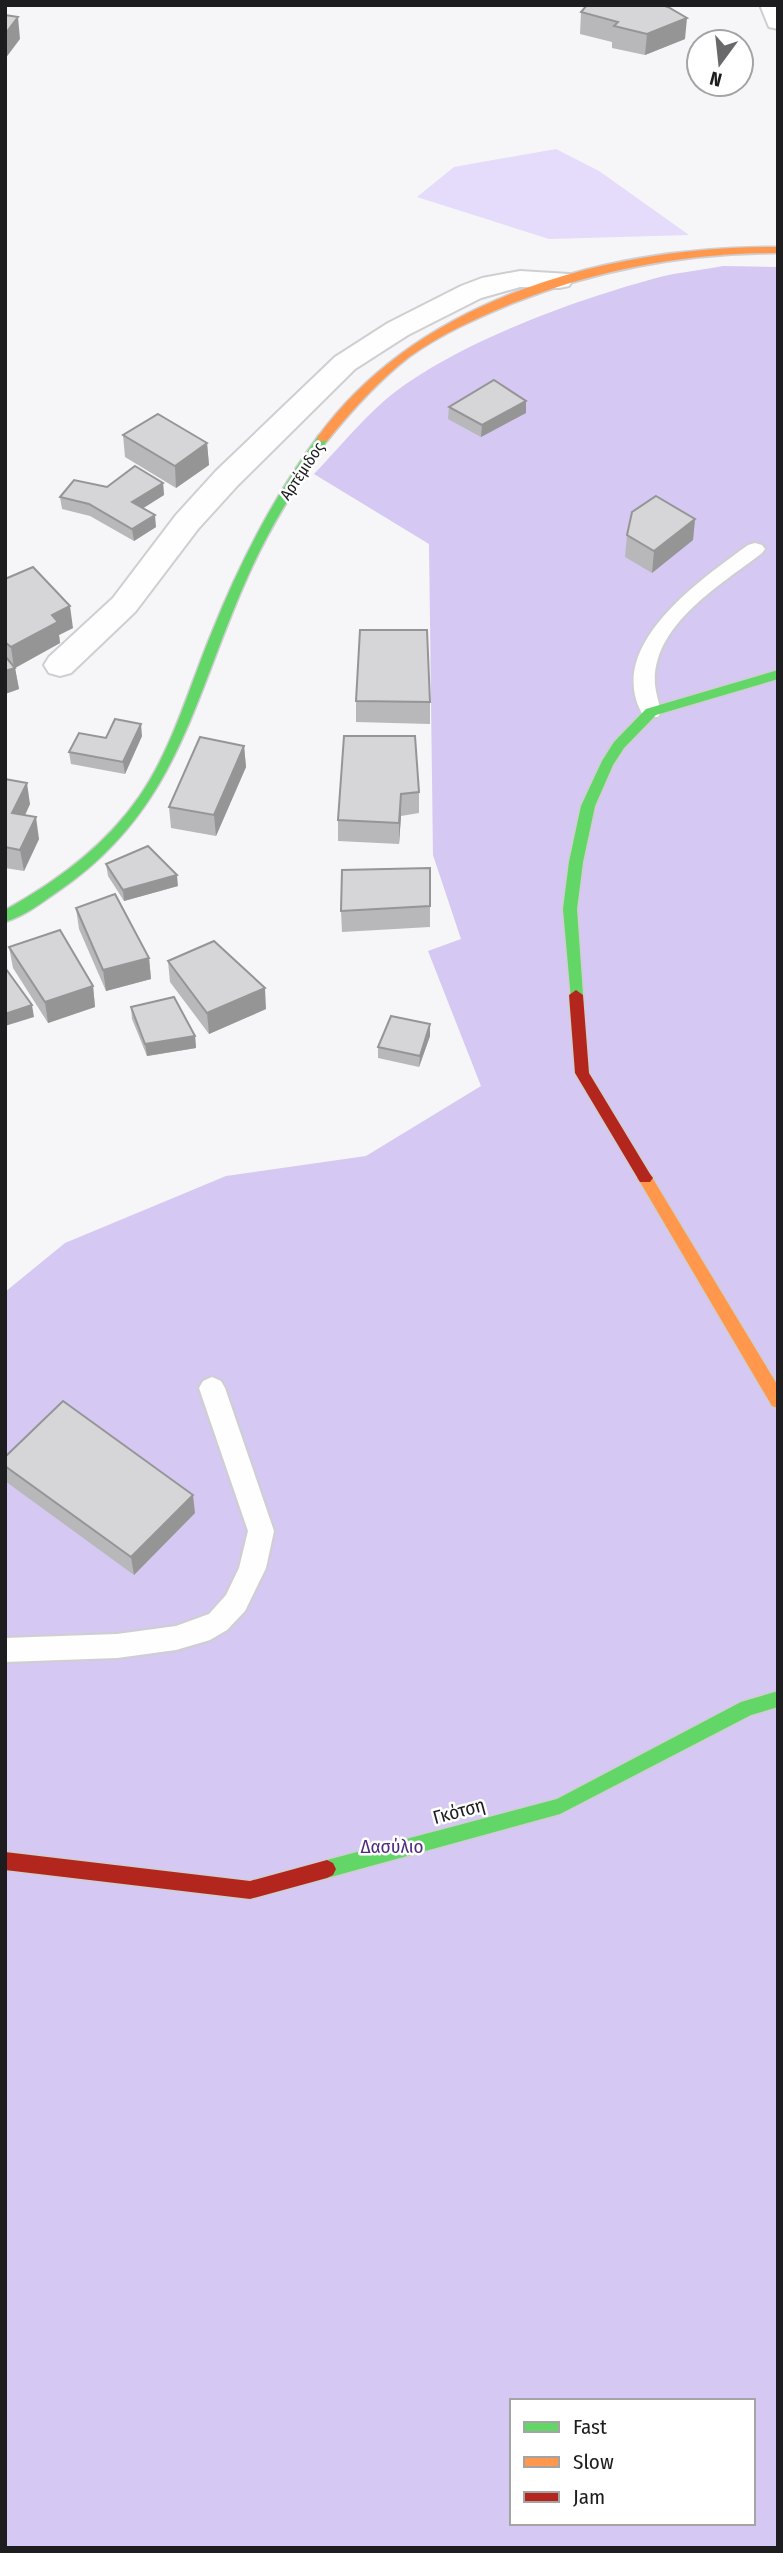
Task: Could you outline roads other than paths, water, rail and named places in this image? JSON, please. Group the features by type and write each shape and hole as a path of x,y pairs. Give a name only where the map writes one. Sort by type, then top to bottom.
{"street":[{"path":"772,5 778,22"},
{"name":"Αρτέμιδος","path":"5,917 40,899 85,862 136,811 156,783 210,652 270,519 307,460 355,401 427,340 476,314 559,279 640,257 678,251 720,248 778,250"},
{"path":"60,665 124,605 187,522 227,478 345,363 389,334 471,292 492,284 520,279 559,279"},
{"path":"778,674 651,712 619,745 607,764 588,807 576,862 570,909 582,1073 778,1401"},
{"name":"Γκότση","path":"5,1861 250,1890 560,1806 747,1708 778,1699"}],"lane":[{"path":"651,712 645,698 644,681 655,642 670,619 687,602 755,549"},
{"path":"5,1650 151,1643 188,1637 217,1623 236,1603 258,1555 261,1531 212,1388"}],"park label":[{"name":"Δασύλιο","path":"392,1846"}]}
